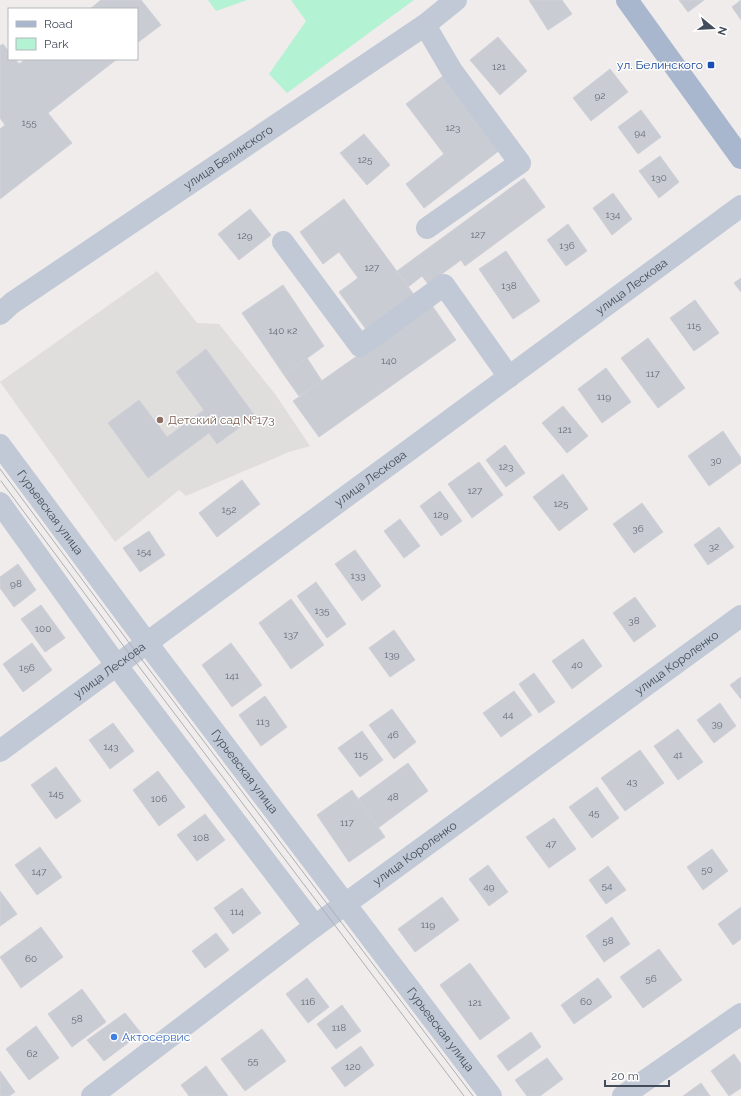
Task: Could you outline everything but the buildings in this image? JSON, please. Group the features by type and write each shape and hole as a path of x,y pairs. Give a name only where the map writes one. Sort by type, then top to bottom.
{"main road":[{"path":"627,0 741,158"}],"street":[{"name":"улица Белинского","path":"0,314 19,299 425,25 456,0"},
{"path":"425,25 452,71 520,163 427,228"},
{"name":"улица Лескова","path":"0,751 118,666 147,643 741,206"},
{"path":"283,242 360,346 444,285 509,376"},
{"name":"Гурьевская улица","path":"0,445 147,643 492,1096"},
{"path":"0,503 118,666 315,926"},
{"name":"улица Короленко","path":"92,1096 315,926 741,616"},
{"path":"623,1096 741,1014"}],"shaded area":[{"name":"Детский сад №173","path":"157,271 197,323 219,324 275,394 310,446 289,452 186,496 179,490 115,542 0,382"}],"green space":[{"path":"208,0 247,0 216,11"},
{"path":"291,0 414,0 287,93 269,74 306,21"}],"tram line":[{"path":"0,469 136,652 473,1096"},
{"path":"1,481 131,656 464,1096"}],"place":[{"name":"ул. Белинского","path":"711,65"},
{"name":"Детский сад №173","path":"160,420"},
{"name":"Актосервис","path":"114,1037"}]}
